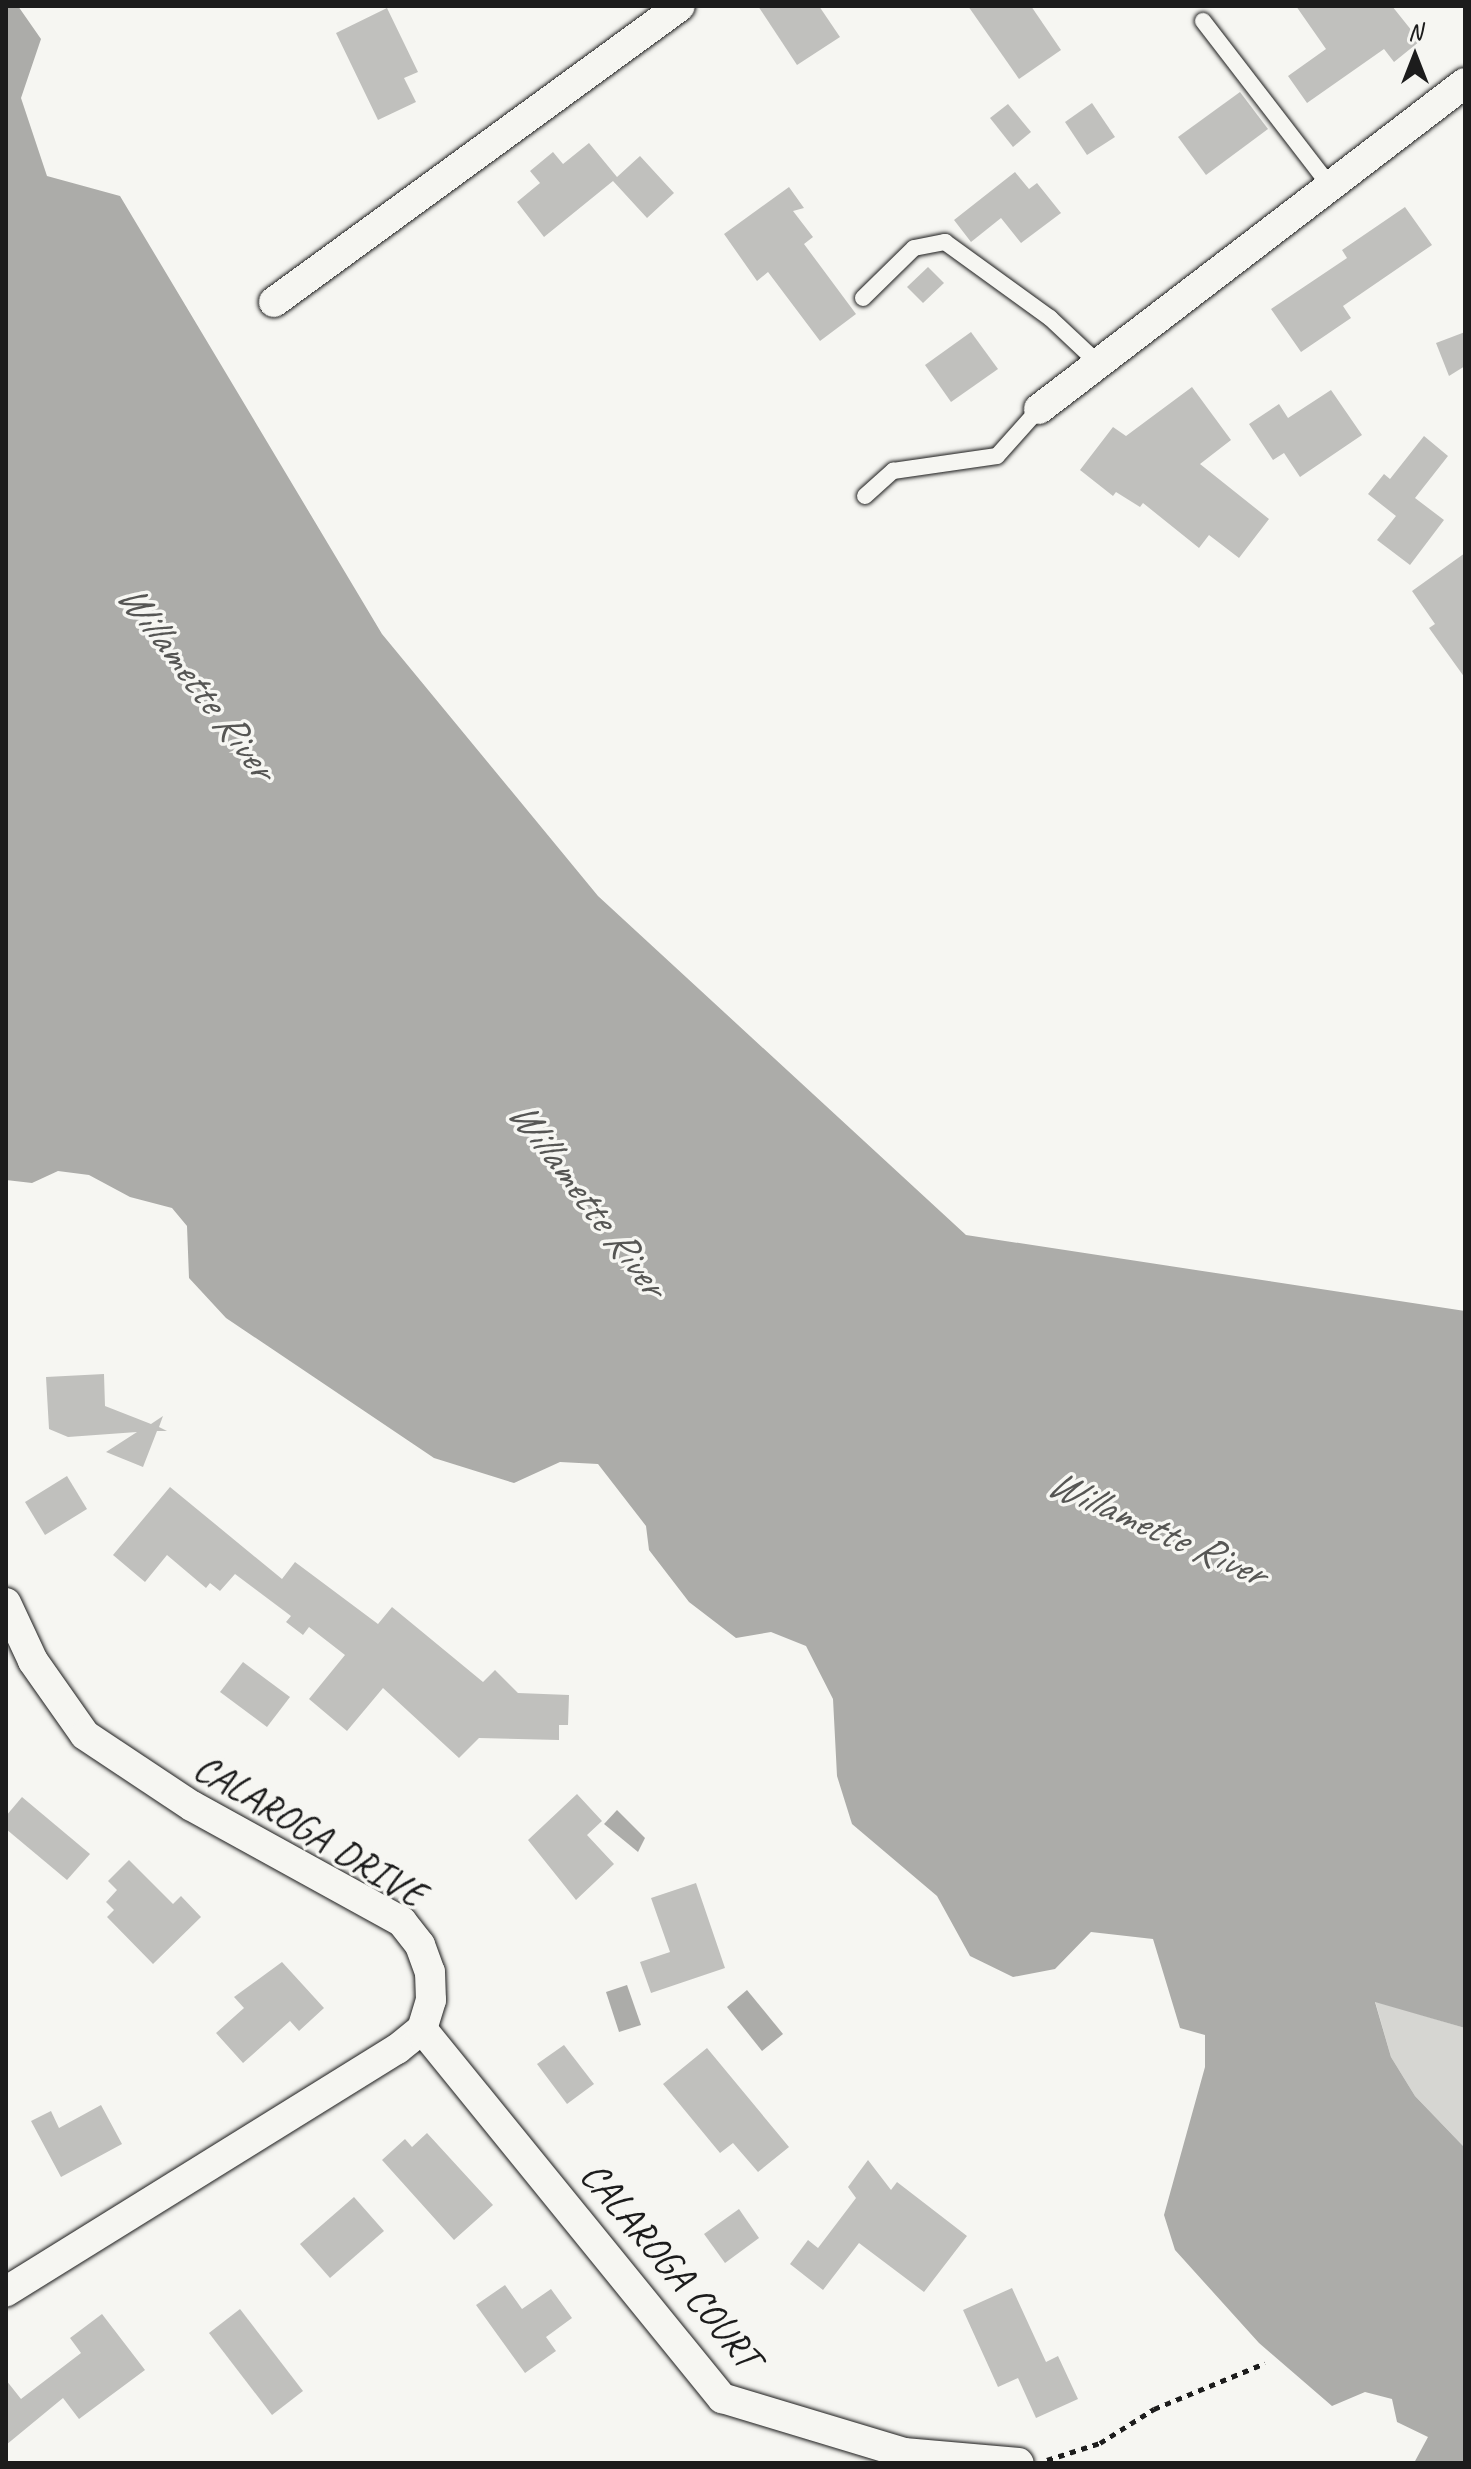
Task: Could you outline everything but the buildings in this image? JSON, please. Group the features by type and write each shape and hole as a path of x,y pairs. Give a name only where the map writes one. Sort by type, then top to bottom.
{"street":[{"path":"274,302 680,6"},
{"path":"1039,409 1465,83"},
{"name":"CALAROGA DRIVE","path":"6,1603 66,1716 105,1752 402,1922 420,1945 430,1972 431,2000 422,2029"},
{"path":"6,2291 422,2029"},
{"name":"CALAROGA COURT","path":"422,2029 722,2398 904,2453 1019,2463"}],"lane":[{"path":"1203,21 1330,186"},
{"path":"863,298 914,248 945,242 1050,318 1098,363"},
{"path":"865,496 893,471 997,456 1039,409"}],"path":[{"path":"1039,2462 1100,2443 1154,2409 1265,2363"}],"shaded area":[{"path":"1375,2001 1465,2028 1465,2148 1415,2096 1391,2057"}],"water":[{"name":"Willamette River","path":"6,6 18,6 41,39 21,98 47,176 120,196 382,634 598,896 966,1235 1465,1311 1465,2028 1375,2002 1391,2057 1415,2096 1465,2148 1465,2463 1414,2463 1428,2437 1397,2422 1392,2399 1365,2392 1332,2406 1259,2343 1175,2250 1164,2215 1205,2067 1205,2035 1180,2028 1153,1939 1091,1932 1055,1969 1013,1977 970,1956 937,1896 852,1824 837,1776 833,1699 806,1646 771,1632 736,1638 689,1602 649,1550 646,1526 598,1464 560,1462 514,1483 434,1458 226,1318 189,1278 187,1226 172,1208 130,1197 89,1175 58,1171 32,1183 6,1180"},
{"path":"617,1810 645,1838 638,1852 604,1824"},
{"path":"627,1985 641,2025 619,2032 606,1992"},
{"path":"747,1990 783,2034 762,2051 727,2007"}]}
